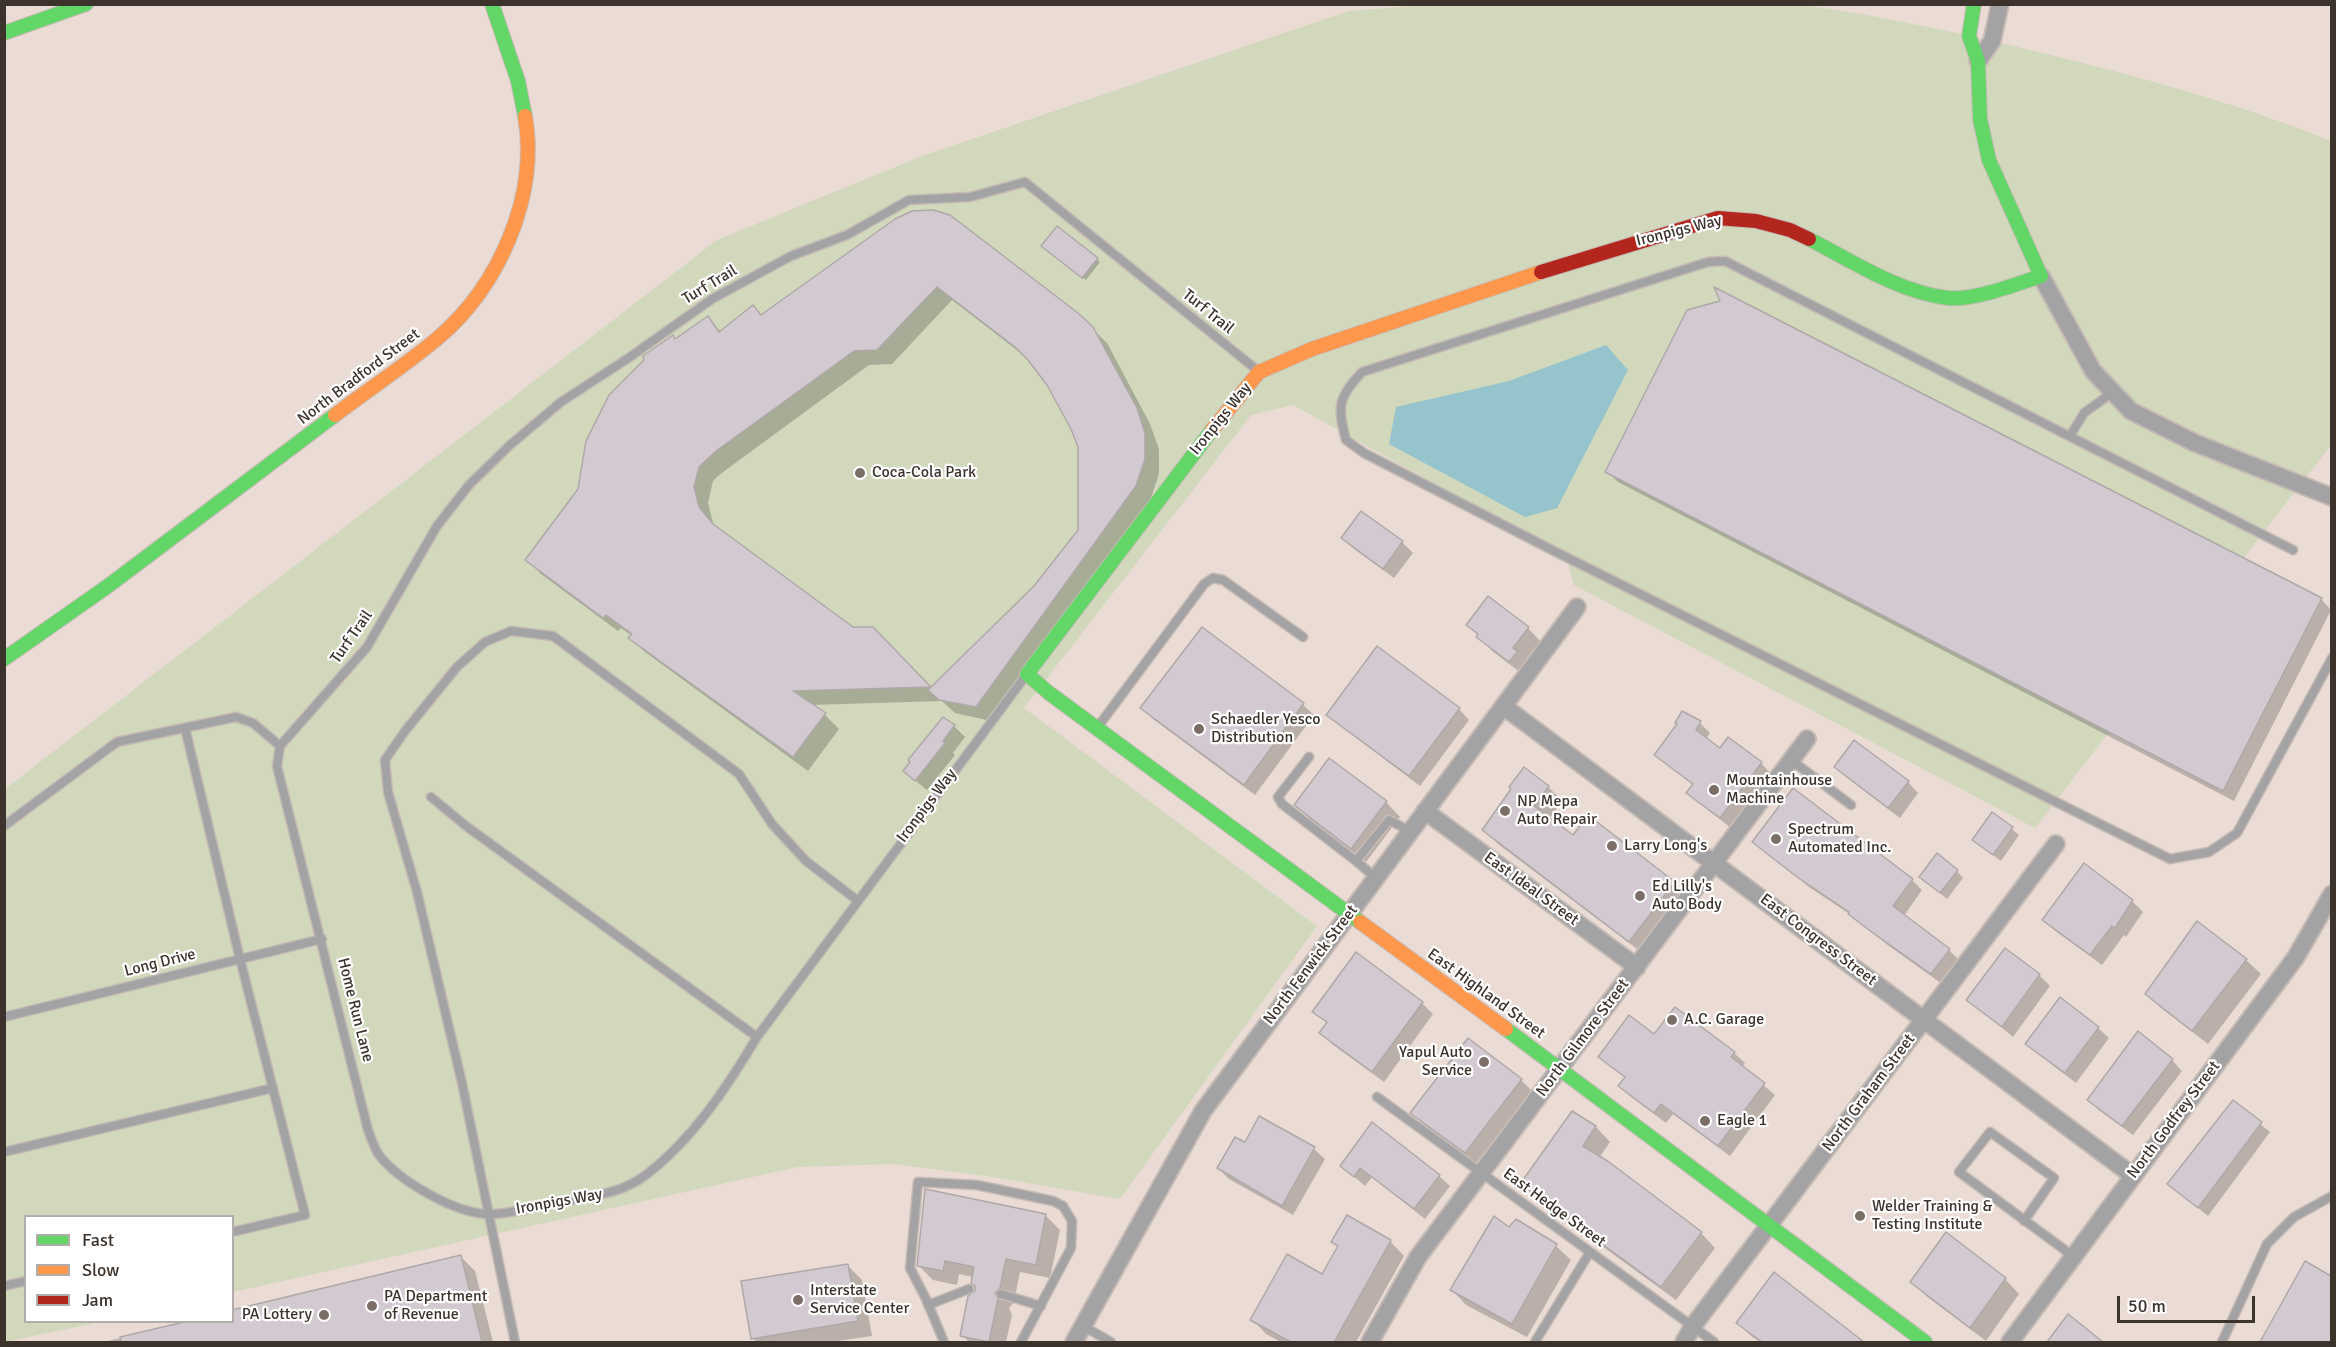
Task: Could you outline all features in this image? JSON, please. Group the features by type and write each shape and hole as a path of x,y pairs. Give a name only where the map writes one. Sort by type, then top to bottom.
{"street":[{"path":"4,33 86,4"},
{"path":"481,4 500,28"},
{"name":"North Bradford Street","path":"4,659 108,586 338,414 439,337 469,307 490,277 509,239 517,218 525,177 526,137 521,93 492,4"},
{"path":"500,28 502,4"},
{"path":"1974,4 1969,36 1978,61 1980,119 1989,160 2041,276 2093,371 2131,411 2195,443 2331,497"},
{"path":"1978,61 1992,41 2000,4"},
{"name":"Ironpigs Way","path":"1027,674 1219,419 1259,372 1312,349 1578,260 1718,218 1755,220 1790,230 1902,286 1949,298 1981,294 2041,276"},
{"name":"North Fenwick Street","path":"1074,1342 1203,1111 1577,607"},
{"name":"East Highland Street","path":"1027,674 1048,693 1560,1069 1924,1342"},
{"name":"East Congress Street","path":"1503,706 2132,1175"},
{"name":"North Gilmore Street","path":"1370,1342 1418,1257 1807,739"},
{"name":"East Ideal Street","path":"1425,811 1637,967"},
{"name":"North Graham Street","path":"1684,1342 1693,1326 2056,844"},
{"name":"North Godfrey Street","path":"2010,1342 2296,957 2331,894"}],"lane":[{"name":"Turf Trail","path":"280,746 367,647 437,526 469,485 510,445 561,402 712,299 791,256 847,235 909,200 970,197 1025,182 1259,372"},
{"path":"2293,550 1725,261 1708,262 1362,372 1345,390 1339,415 1346,440 1364,453 1554,552 2170,859 2210,852 2237,833 2331,658"},
{"path":"2070,436 2084,413 2112,392"},
{"path":"1097,729 1204,584 1213,578 1223,580 1302,637"},
{"path":"515,1342 462,1083 417,892 388,792 385,760 405,731 457,667 485,642 511,631 553,636 740,774 772,824 806,861 858,901"},
{"name":"Ironpigs Way","path":"490,1215 614,1192 645,1176 673,1151 731,1081 757,1037 1027,674"},
{"path":"4,826 117,742 236,717 253,723 280,746"},
{"path":"185,728 240,959 305,1215 234,1232"},
{"name":"Home Run Lane","path":"280,746 277,766 368,1130 378,1154 396,1171 424,1191 465,1211 490,1215"},
{"path":"1309,757 1278,797 1282,804 1376,878"},
{"path":"1791,760 1851,805"},
{"path":"430,796 466,826 757,1037"},
{"path":"1356,861 1389,820 1410,831"},
{"name":"Long Drive","path":"4,1017 322,939"},
{"path":"4,1152 273,1088"},
{"name":"East Hedge Street","path":"1377,1097 1714,1342"},
{"path":"2024,1221 2054,1178 1990,1132 1959,1172 2024,1221 2073,1256"},
{"path":"944,1342 910,1268 918,1182 977,1185 1053,1201 1063,1206 1072,1221 1071,1248 1021,1342"},
{"path":"2222,1342 2267,1244 2294,1217 2331,1196"},
{"path":"1535,1342 1590,1252"},
{"path":"4,1286 24,1281"},
{"path":"928,1305 969,1289"},
{"path":"1001,1294 1041,1306"},
{"path":"1083,1326 1110,1342"}],"green space":[{"name":"Coca-Cola Park","path":"1796,4 1932,28 2100,67 2234,106 2331,141 2331,445 2035,828 1574,585 1566,556 1293,405 1251,415 1024,708 1317,926 1120,1199 992,1177 894,1164 798,1167 234,1292 234,1215 24,1215 24,1323 95,1323 5,1342 5,789 717,240 922,156 1349,11 1425,5"}],"water":[{"path":"1606,345 1628,370 1557,508 1525,517 1389,444 1396,407 1509,381"}],"building":[{"path":"933,210 950,215 1093,327 1137,408 1145,433 1145,459 1136,486 976,707 939,700 928,690 931,687 793,691 826,713 793,757 628,638 632,634 606,615 603,618 525,560 578,489 586,441 609,395 644,360 643,356 673,335 675,339 708,316 719,332 753,305 761,315 895,219 912,211","holes":["937,287 1015,347 1047,385 1078,447 1078,530 1034,586 931,687 873,627 853,627 713,524 699,507 694,487 699,467 716,451 854,351 877,350"]},
{"path":"1057,226 1098,258 1082,278 1041,246"},
{"path":"1714,287 2322,598 2223,791 1605,472 1687,310 1720,301"},
{"path":"1361,511 1403,541 1383,569 1341,538"},
{"path":"1488,596 1529,627 1513,648 1518,651 1509,662 1476,637 1478,634 1466,625"},
{"path":"1202,627 1304,703 1244,785 1140,708"},
{"path":"1377,646 1460,708 1409,776 1326,715"},
{"path":"1682,711 1701,721 1696,730 1720,748 1728,737 1762,762 1720,818 1686,793 1693,784 1654,755 1677,724 1675,723"},
{"path":"943,717 955,725 943,741 945,743 915,781 903,771 910,762 908,760"},
{"path":"1854,740 1909,781 1888,808 1834,767"},
{"path":"1329,758 1387,801 1351,849 1294,805"},
{"path":"1524,767 1549,786 1534,806 1573,835 1588,815 1675,882 1629,942 1482,830"},
{"path":"1793,788 1913,879 1893,906 1950,949 1931,974 1752,842"},
{"path":"1992,812 2013,827 1993,855 1972,840"},
{"path":"1937,853 1958,870 1940,893 1919,877"},
{"path":"2084,863 2133,900 2115,928 2112,926 2090,955 2042,920"},
{"path":"2197,921 2247,959 2192,1031 2145,994"},
{"path":"2005,948 2040,974 2002,1027 1966,1000"},
{"path":"1356,952 1423,1002 1372,1072 1319,1033 1327,1022 1312,1012"},
{"path":"2060,997 2099,1027 2065,1073 2025,1044"},
{"path":"1675,1007 1735,1052 1731,1057 1765,1083 1718,1146 1661,1104 1654,1113 1618,1086 1625,1077 1598,1057 1629,1015 1654,1034"},
{"path":"2138,1031 2173,1059 2122,1126 2087,1100"},
{"path":"1468,1038 1522,1079 1465,1153 1410,1113"},
{"path":"2233,1100 2262,1122 2198,1208 2167,1184"},
{"path":"1572,1111 1596,1126 1583,1146 1609,1162 1702,1232 1661,1287 1520,1184"},
{"path":"1259,1116 1315,1147 1282,1206 1217,1168 1235,1137 1245,1142"},
{"path":"1372,1122 1440,1175 1414,1209 1360,1168 1354,1177 1340,1166"},
{"path":"925,1189 1046,1214 1036,1265 1006,1259 1000,1288 995,1293 998,1299 989,1342 960,1336 968,1296 975,1291 975,1286 971,1283 974,1267 945,1261 943,1271 917,1266"},
{"path":"1347,1215 1391,1240 1334,1342 1291,1342 1250,1320 1287,1254 1322,1274 1338,1246 1331,1242"},
{"path":"1494,1216 1509,1227 1516,1219 1557,1244 1512,1324 1450,1290"},
{"path":"1946,1232 2006,1278 1970,1328 1910,1282"},
{"path":"461,1255 482,1342 121,1342 120,1337 180,1323 234,1323 234,1310"},
{"path":"2305,1261 2331,1276 2331,1342 2260,1342"},
{"path":"848,1264 858,1321 751,1339 741,1281"},
{"path":"1774,1272 1864,1342 1762,1342 1736,1323"},
{"path":"2068,1314 2103,1342 2047,1342"}],"traffic: fast":[{"path":"4,33 86,4"},
{"path":"492,4 518,81 525,116"},
{"path":"1809,239 1893,282 1929,295 1948,298 1970,297 2041,276 1989,160 1980,119 1978,61 1969,36 1974,4"},
{"path":"4,659 108,586 335,415"},
{"path":"1212,430 1027,674 1049,693 1360,922"},
{"path":"1506,1029 1925,1342"}],"traffic: slow":[{"path":"335,415 438,338 460,317 479,293 510,238 520,208 526,177 528,146 525,116"},
{"path":"1212,430 1259,372 1312,349 1541,272"},
{"path":"1360,922 1506,1029"}],"traffic: jam":[{"path":"1541,272 1718,218 1756,221 1790,230 1809,239"}],"place":[{"name":"Coca-Cola Park","path":"860,473"},
{"name":"Schaedler Yesco Distribution","path":"1199,729"},
{"name":"Mountainhouse Machine","path":"1714,790"},
{"name":"NP Mepa Auto Repair","path":"1505,811"},
{"name":"Spectrum Automated Inc.","path":"1776,839"},
{"name":"Larry Long's","path":"1612,846"},
{"name":"Ed Lilly's Auto Body","path":"1640,896"},
{"name":"A.C. Garage","path":"1672,1020"},
{"name":"Yapul Auto Service","path":"1484,1062"},
{"name":"Eagle 1","path":"1705,1121"},
{"name":"Welder Training & Testing Institute","path":"1860,1216"},
{"name":"Interstate Service Center","path":"798,1300"},
{"name":"PA Department of Revenue","path":"372,1306"},
{"name":"PA Lottery","path":"324,1315"}]}
